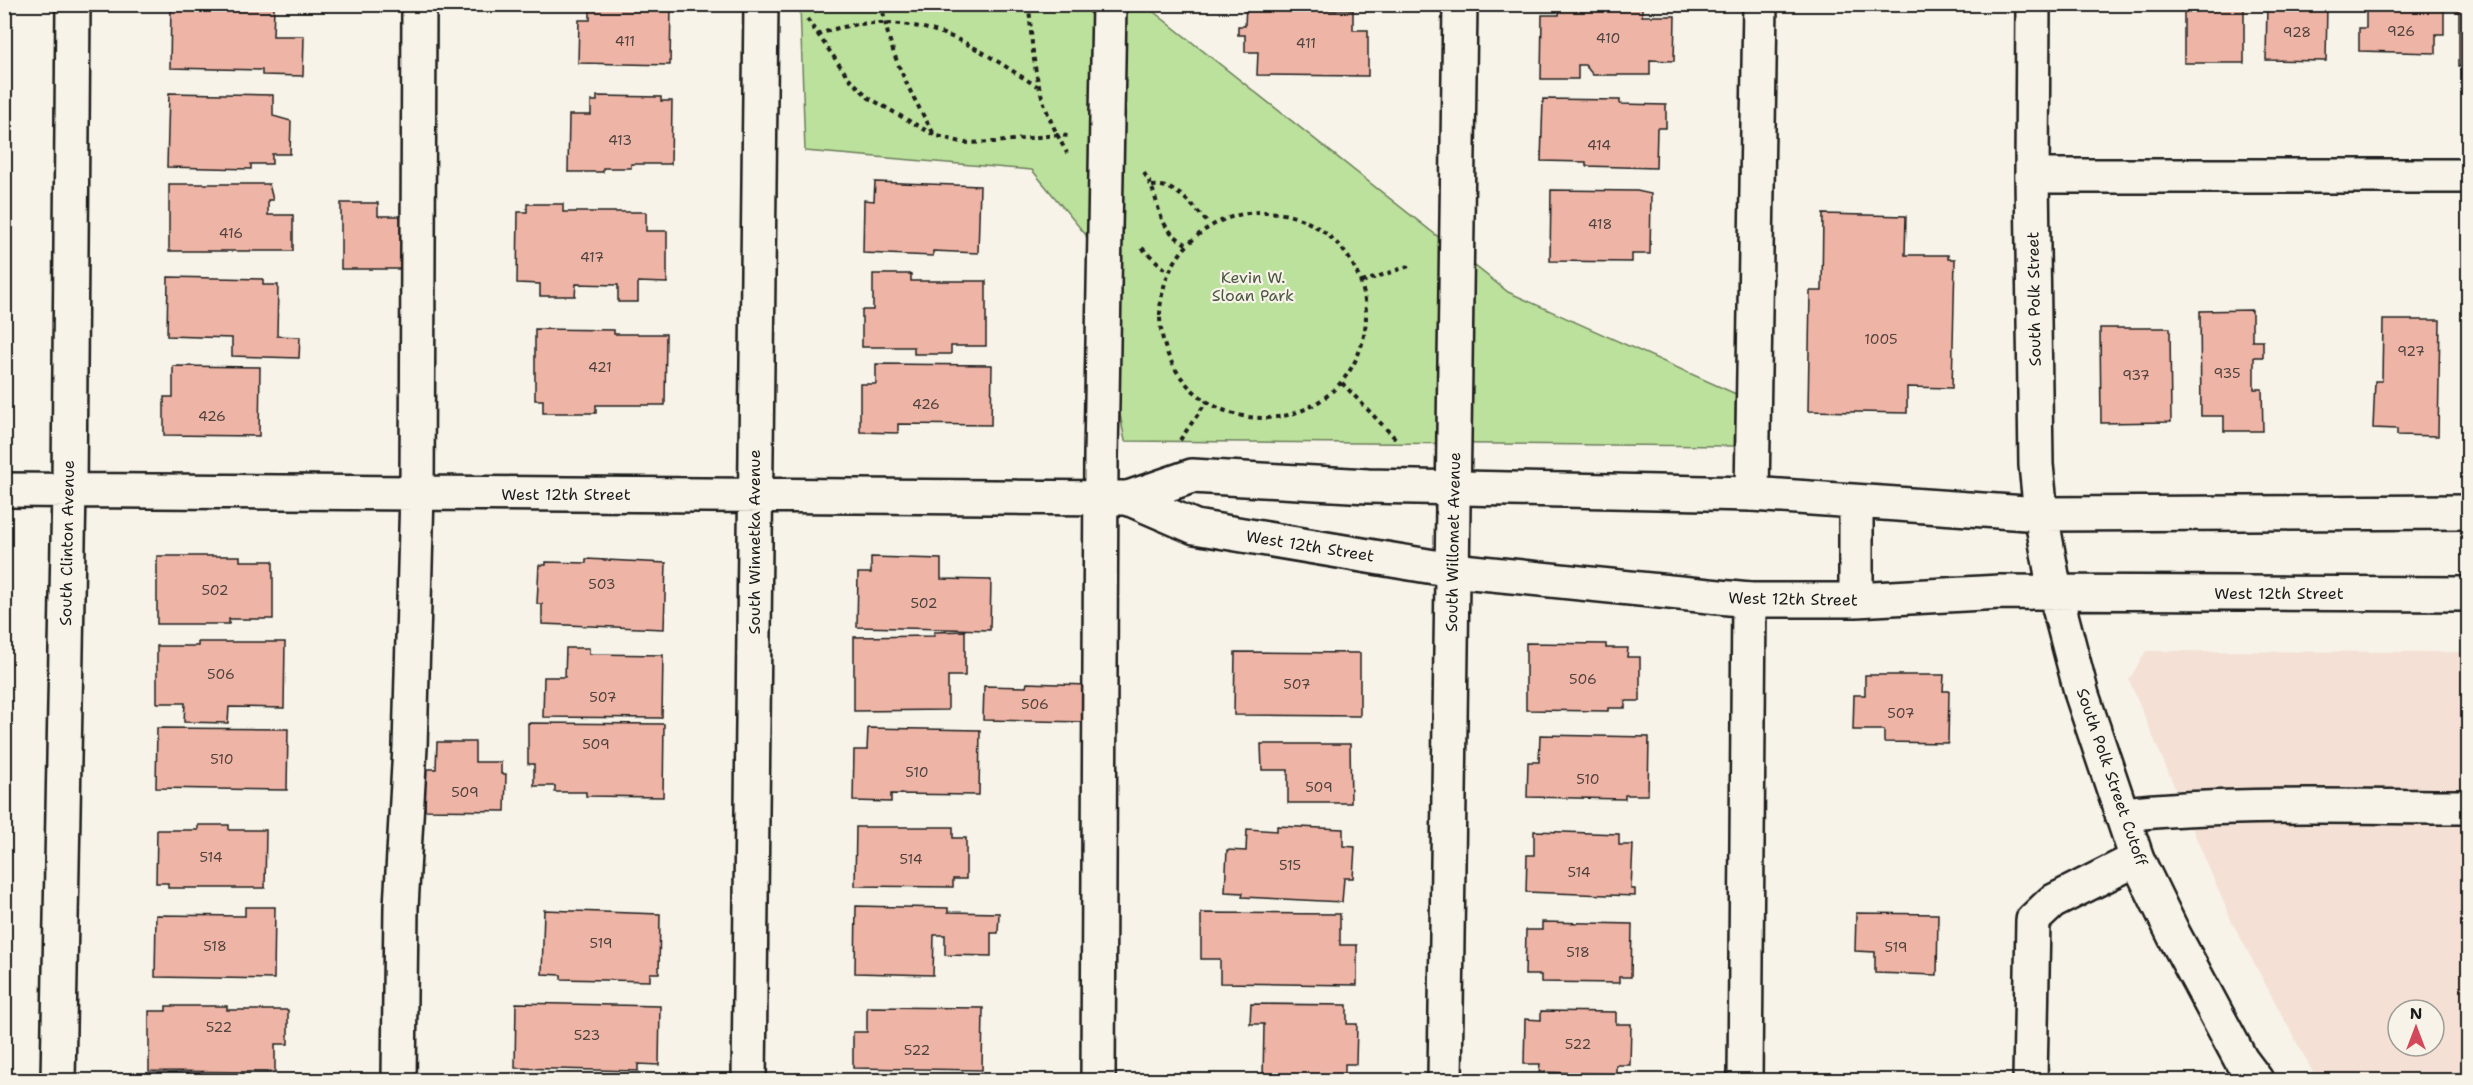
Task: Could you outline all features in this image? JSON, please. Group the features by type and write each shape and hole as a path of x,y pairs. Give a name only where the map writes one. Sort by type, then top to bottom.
{"street":[{"name":"South Clinton Avenue","path":"58,1080 69,489 73,4"},
{"path":"399,1080 401,907 410,747 417,493 419,4"},
{"name":"South Winnetka Avenue","path":"749,1080 761,4"},
{"path":"1098,1080 1115,498 1107,146 1109,4"},
{"name":"South Willomet Avenue","path":"1445,1080 1460,4"},
{"path":"1752,494 1760,4"},
{"name":"South Polk Street","path":"2032,4 2036,465 2041,514 2055,592"},
{"path":"2032,176 2469,176"},
{"name":"West 12th Street","path":"4,490 1115,498 1192,476 1453,488 1752,494 2041,514 2469,513"},
{"name":"West 12th Street","path":"1115,498 1195,527 1452,570 1749,600 1856,600 2000,592 2469,594"},
{"path":"1856,501 1856,600"},
{"name":"South Polk Street Cutoff","path":"2055,592 2082,695 2137,858 2179,945 2241,1060 2256,1080"},
{"path":"1745,1080 1749,600"},
{"path":"2121,814 2167,809 2230,807 2469,807"},
{"path":"2030,1080 2033,920 2052,902 2137,858"}],"path":[{"path":"882,4 897,64 934,135"},
{"path":"807,19 848,77 869,98 934,135 965,142 995,142 1057,135 1080,136 1107,146 1125,156 1141,169 1152,186 1165,227 1172,236 1186,244"},
{"path":"817,35 857,23 906,24 965,42 1038,86"},
{"path":"1152,186 1164,184 1181,194 1209,224"},
{"path":"1249,212 1285,213 1318,226 1345,250 1362,282 1367,317 1360,352 1342,383 1316,404 1286,416 1253,418 1221,410 1193,392 1172,367 1160,336 1159,303 1168,271 1186,244 1209,224 1249,212"},
{"path":"1362,282 1409,266"},
{"path":"1342,383 1396,439"},
{"path":"1178,442 1207,401"}],"shaded area":[{"path":"2146,651 2468,652 2468,1080 2318,1080 2232,922 2129,680"}],"green space":[{"name":"Kevin W. Sloan Park","path":"800,5 1145,5 1508,292 1736,394 1734,446 1125,441 1086,235 1032,170 805,151"}],"building":[{"path":"590,4 671,5 670,65 578,63 579,20 590,20"},
{"path":"1246,4 1329,6 1329,10 1353,10 1353,30 1368,30 1368,76 1257,75 1258,52 1245,52 1245,35 1238,35 1238,26 1245,26"},
{"path":"1560,4 1642,7 1642,16 1675,16 1674,61 1650,60 1650,75 1593,75 1585,65 1578,65 1578,79 1541,79 1542,15 1559,15"},
{"path":"2184,4 2244,4 2244,63 2184,63"},
{"path":"2267,4 2327,4 2326,61 2266,60"},
{"path":"2366,4 2444,4 2444,34 2436,34 2436,53 2359,51 2359,28 2366,28"},
{"path":"2459,4 2468,4 2468,66 2459,66"},
{"path":"171,5 274,7 273,36 304,36 303,76 262,75 262,70 170,68"},
{"path":"169,93 273,95 273,116 291,121 290,154 272,154 272,164 251,164 251,169 167,167"},
{"path":"597,96 661,97 661,101 672,101 671,164 631,164 631,168 603,168 603,172 568,172 569,115 591,115 591,101 597,101"},
{"path":"1543,99 1620,100 1620,104 1666,105 1666,128 1657,128 1656,168 1586,166 1586,162 1541,161"},
{"path":"875,182 980,186 978,253 933,251 933,256 863,253 864,200 874,201"},
{"path":"169,184 269,184 273,200 268,200 268,215 293,215 293,251 169,251"},
{"path":"1551,190 1637,191 1651,194 1650,254 1632,254 1632,262 1550,261"},
{"path":"341,203 378,203 378,216 401,216 401,269 341,269"},
{"path":"527,204 563,204 563,212 646,212 646,231 667,231 667,283 638,282 638,302 618,302 618,285 576,284 575,296 540,296 540,284 517,283 518,212 527,212"},
{"path":"1823,214 1906,216 1905,255 1948,255 1948,259 1955,259 1952,388 1907,387 1907,413 1808,411 1810,291 1822,291"},
{"path":"873,274 911,274 911,281 986,281 986,346 951,346 951,354 914,354 914,347 862,347 862,310 873,310"},
{"path":"168,277 263,279 263,285 278,285 277,336 300,337 299,358 232,356 232,338 167,336"},
{"path":"2252,310 2252,341 2263,341 2263,357 2254,357 2254,389 2262,389 2263,431 2224,431 2224,416 2201,416 2200,311"},
{"path":"2383,320 2440,320 2438,436 2397,435 2397,429 2373,428 2375,381 2382,381"},
{"path":"2100,328 2170,328 2171,422 2101,423"},
{"path":"535,329 614,330 614,334 666,334 665,405 596,405 596,413 543,413 543,400 535,400"},
{"path":"876,364 992,365 991,425 898,424 898,433 860,432 860,384 876,384"},
{"path":"173,366 260,367 259,436 164,435 164,397 173,397"},
{"path":"157,556 240,556 240,561 273,561 273,619 229,619 229,624 157,624"},
{"path":"871,557 941,559 941,579 991,580 990,630 857,627 858,573 871,573"},
{"path":"586,559 666,563 664,629 542,624 542,604 537,604 539,565 546,565 546,562 586,563"},
{"path":"965,631 965,676 948,676 948,710 854,711 854,637 934,636 934,632"},
{"path":"198,642 285,642 284,708 229,707 228,723 184,722 185,703 157,703 157,646 198,646"},
{"path":"1526,643 1606,644 1606,648 1628,648 1627,657 1640,657 1640,701 1625,701 1625,708 1608,708 1608,711 1526,710"},
{"path":"566,648 589,648 589,654 663,655 662,718 543,717 544,677 565,677"},
{"path":"1235,652 1360,653 1360,716 1234,715"},
{"path":"1865,675 1944,675 1943,691 1949,691 1948,743 1884,742 1884,730 1853,730 1854,695 1865,695"},
{"path":"1027,683 1087,685 1086,722 983,720 984,686 1026,687"},
{"path":"528,723 664,724 663,797 586,796 586,792 555,792 555,786 534,786 534,764 528,764"},
{"path":"157,728 288,729 287,790 156,788"},
{"path":"868,728 980,730 979,795 891,794 891,802 853,801 854,750 867,750"},
{"path":"1540,735 1649,737 1648,795 1625,795 1625,799 1527,797 1528,762 1539,762"},
{"path":"437,742 475,742 475,762 501,762 501,774 506,774 505,811 425,810 425,769 436,769"},
{"path":"1261,744 1350,744 1351,803 1288,803 1288,770 1262,770"},
{"path":"198,825 229,825 229,830 266,830 265,888 168,888 168,883 156,883 157,830 198,830"},
{"path":"1277,826 1343,829 1343,846 1355,847 1353,878 1344,878 1342,902 1242,897 1243,893 1225,892 1227,850 1246,851 1247,829 1277,831"},
{"path":"856,827 953,827 953,838 966,838 966,879 953,879 953,887 855,886"},
{"path":"1534,831 1619,834 1619,845 1633,845 1631,889 1635,889 1635,896 1526,892 1527,855 1534,855"},
{"path":"856,906 948,908 948,912 999,913 998,933 991,933 991,956 945,955 945,935 934,935 933,975 855,973"},
{"path":"245,907 275,907 274,979 155,977 156,915 245,916"},
{"path":"544,910 660,914 659,973 650,973 650,981 561,979 561,975 542,974"},
{"path":"1201,913 1340,914 1340,945 1357,945 1357,985 1220,983 1220,959 1201,959"},
{"path":"1856,913 1938,914 1937,975 1875,973 1875,952 1855,951"},
{"path":"1542,922 1632,924 1631,977 1619,977 1619,983 1541,982 1541,975 1525,975 1526,930 1542,930"},
{"path":"516,1003 660,1006 659,1065 638,1064 638,1071 515,1068"},
{"path":"1251,1004 1347,1005 1347,1024 1357,1024 1356,1064 1345,1064 1345,1080 1263,1080 1264,1024 1250,1024"},
{"path":"166,1006 227,1006 227,1010 288,1010 288,1044 275,1044 275,1072 149,1071 149,1011 166,1011"},
{"path":"867,1007 983,1008 982,1070 853,1068 853,1032 867,1032"},
{"path":"1541,1011 1616,1012 1616,1024 1631,1024 1630,1065 1616,1065 1616,1074 1539,1072 1540,1064 1524,1064 1525,1019 1541,1020"}]}
